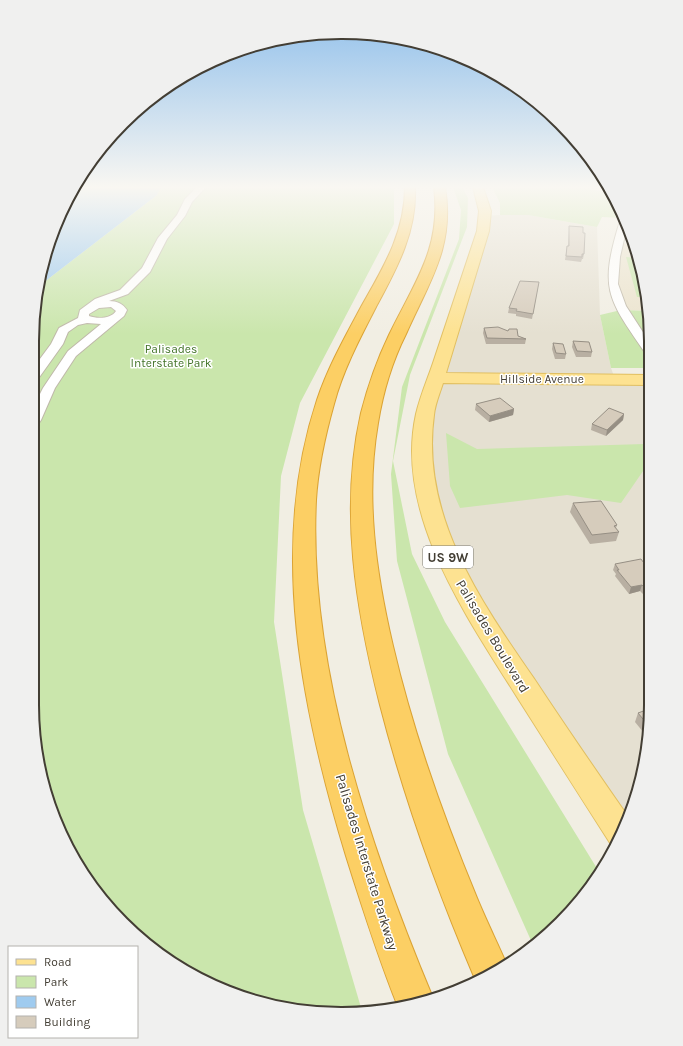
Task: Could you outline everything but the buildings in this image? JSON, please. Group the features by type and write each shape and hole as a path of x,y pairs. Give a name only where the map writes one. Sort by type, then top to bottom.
{"highway":[{"name":"Palisades Interstate Parkway","path":"404,236 403,242 348,348 327,397 313,447 305,512 306,588 320,696 351,821 398,961 414,998"},
{"path":"441,236 432,262 389,354 377,388 365,444 360,504 366,577 388,688 422,799 476,940 489,968"}],"main road":[{"name":"Palisades Boulevard","path":"481,236 435,378 423,424 422,461 429,502 442,542 462,587 484,625 618,828"},
{"name":"Hillside Avenue","path":"435,378 644,380"}],"street":[{"path":"94,324 82,314 99,301 124,292 151,263 165,236"},
{"path":"620,236 615,252 613,289 620,304 644,342"},
{"path":"39,369 57,344 63,330 74,323 94,324 120,313 127,300 124,292"},
{"path":"91,307 111,304 120,307 120,313"},
{"path":"39,409 49,388 67,360 84,344 94,324"}],"shaded area":[{"path":"480,236 597,236 600,315 611,368 615,379 644,380 643,724 634,783 618,828 542,715 462,587 422,444"},
{"path":"618,243 628,244 638,282 642,311 624,310 620,303 615,252"}],"green space":[{"name":"Palisades Interstate Park","path":"104,236 388,236 300,403 281,476 274,622 303,810 361,1006 322,1006 263,997 208,976 173,956 142,932 114,904 90,873 70,838 62,820 49,783 45,764 39,704 39,342 45,281"},
{"path":"459,236 464,236 410,375 393,461 412,554 445,622 596,867 569,904 531,940 448,754 397,561 391,474 402,387"},
{"path":"626,257 632,257 634,263 640,297 637,297"},
{"path":"621,310 642,311 644,368 611,368 600,315"},
{"path":"446,433 477,449 644,444 644,470 621,503 567,495 460,508 450,486"}],"water":[{"path":"58,236 104,236 45,281 49,263"}]}
